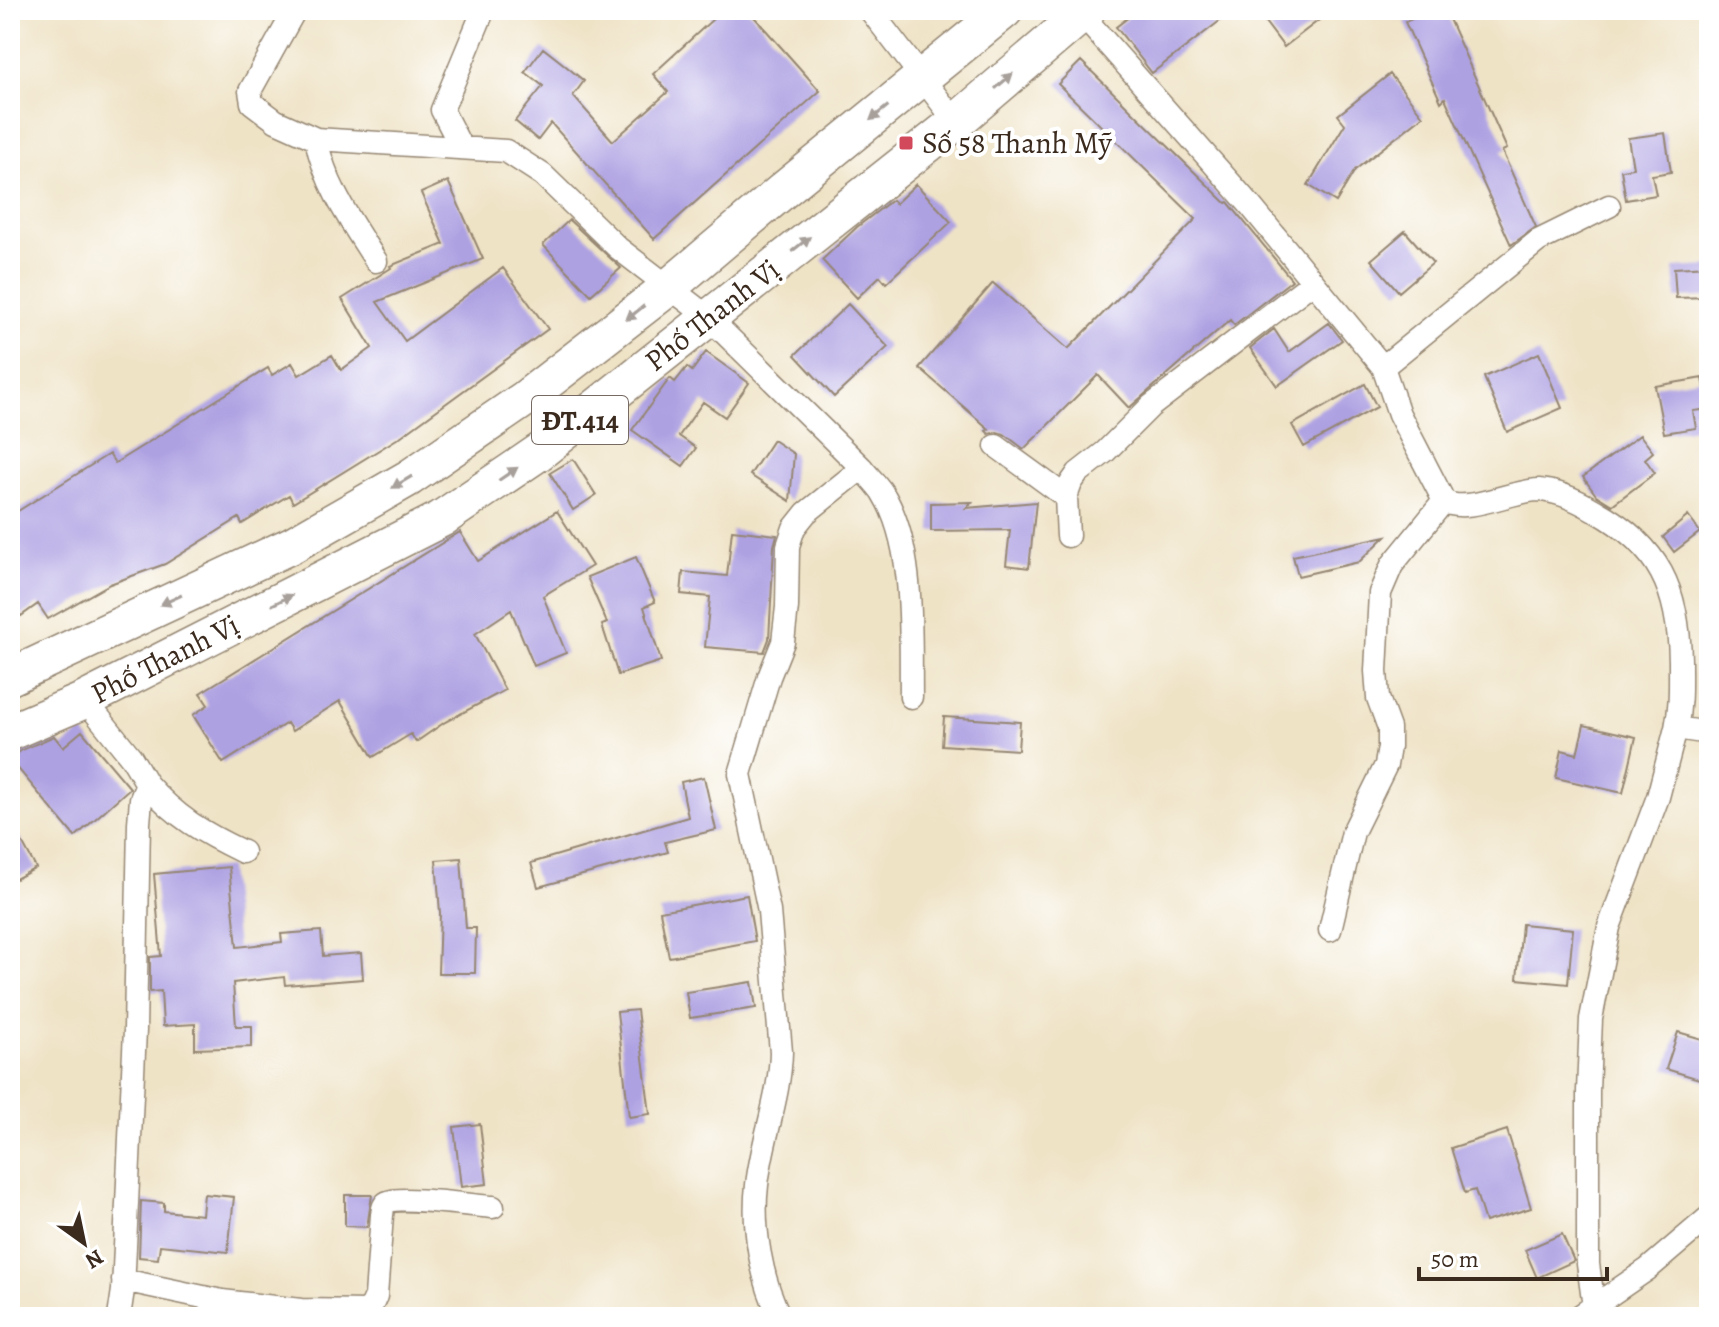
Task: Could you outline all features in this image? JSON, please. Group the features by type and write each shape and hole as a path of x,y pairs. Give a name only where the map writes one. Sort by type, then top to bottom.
{"main road":[{"name":"Phố Thanh Vị","path":"10,677 292,545 409,478 526,398 669,287 1005,10"},
{"name":"Phố Thanh Vị","path":"10,732 85,700 441,519 541,451 956,122 1084,12"}],"street":[{"path":"295,10 250,91 252,103 276,121 316,139 506,151 543,175 618,248 708,317 862,468 881,491 892,513 909,578 911,697"},
{"path":"870,10 956,122"},
{"path":"1084,12 1249,204 1383,367 1399,414 1444,501 1459,507 1517,492 1541,490 1582,503 1634,535 1658,564 1669,586 1676,609 1681,705 1658,797 1609,927 1591,1019 1586,1312"},
{"path":"461,147 442,110 481,16"},
{"path":"316,139 331,188 376,261"},
{"path":"1383,367 1538,241 1609,206"},
{"path":"1068,536 1066,497 1078,473 1105,452 1151,406 1313,282"},
{"path":"996,446 1066,497"},
{"path":"780,1317 764,1271 757,1218 757,1185 780,1074 781,1052 769,911 740,787 740,774 769,677 783,642 788,546 794,528 806,513 862,468"},
{"path":"1330,930 1353,832 1386,765 1389,747 1389,728 1378,698 1376,671 1380,593 1384,578 1444,501"},
{"path":"85,700 131,757 147,784 169,808 202,832 243,852"},
{"path":"1676,728 1709,733"},
{"path":"119,1317 135,1030 139,823 141,799 147,784"},
{"path":"123,1280 222,1301 301,1310 366,1311 376,1296 382,1215 387,1203 402,1200 493,1207"},
{"path":"1586,1312 1648,1269 1709,1217"}],"building":[{"path":"705,10 748,10 820,91 654,239 551,123 538,140 515,121 543,86 525,72 543,48 561,62 584,81 573,96 613,141 668,92 653,74 713,19"},
{"path":"1138,10 1234,10 1152,73 1116,27"},
{"path":"1256,10 1332,10 1284,47"},
{"path":"1432,10 1445,10 1507,149 1502,151 1536,227 1511,245 1445,98 1441,102 1405,22"},
{"path":"1081,61 1228,202 1292,280 1234,325 1230,320 1129,408 1098,375 1024,449 1004,434 989,434 986,431 989,429 919,368 993,283 1068,349 1196,219 1058,84"},
{"path":"1390,74 1423,116 1355,170 1336,202 1308,185 1345,124 1338,115"},
{"path":"1665,133 1671,172 1652,175 1656,195 1626,200 1621,170 1633,168 1628,138"},
{"path":"448,181 483,259 377,302 405,341 503,268 548,329 400,437 293,503 289,495 242,524 239,518 165,564 110,584 48,619 38,604 21,616 10,601 10,516 109,454 115,463 268,368 272,375 292,363 299,375 332,355 341,370 372,348 342,299 390,266 444,244 421,193"},
{"path":"916,184 951,222 886,283 880,276 857,298 822,260 857,227 892,200 895,204"},
{"path":"569,220 621,268 591,295 543,245"},
{"path":"1405,231 1433,263 1399,292 1371,260"},
{"path":"1709,266 1709,297 1676,298 1674,268"},
{"path":"848,304 888,347 834,397 795,355"},
{"path":"1329,323 1342,340 1277,386 1250,348 1274,329 1289,352"},
{"path":"706,352 749,383 725,417 703,402 679,436 696,448 683,466 632,430 670,378 675,382 687,367 692,371"},
{"path":"1539,353 1562,408 1507,432 1484,377"},
{"path":"1703,378 1709,409 1693,411 1696,428 1664,433 1655,386"},
{"path":"1365,384 1377,407 1304,447 1292,425"},
{"path":"1640,435 1653,452 1645,459 1655,473 1612,505 1596,495 1583,477"},
{"path":"773,440 794,454 790,501 750,475"},
{"path":"573,459 596,495 573,510 550,473"},
{"path":"972,502 966,508 1036,502 1029,568 1006,565 1010,530 931,531 931,503"},
{"path":"557,511 592,566 543,596 566,653 534,666 511,610 475,634 505,690 445,722 416,742 411,734 373,757 340,701 292,731 287,723 223,763 193,715 208,705 200,693 460,532 478,561"},
{"path":"1688,516 1700,532 1674,552 1663,537"},
{"path":"732,530 777,535 769,639 764,652 705,647 710,597 681,594 683,572 727,576"},
{"path":"1386,536 1359,562 1298,576 1293,556"},
{"path":"636,557 655,602 644,607 661,661 618,675 602,625 607,623 587,577"},
{"path":"944,717 1020,722 1018,750 942,745"},
{"path":"1584,725 1636,737 1623,793 1556,778 1562,750 1577,754"},
{"path":"82,731 130,788 75,837 10,759 22,750 54,736 63,747"},
{"path":"704,777 716,830 665,842 668,852 538,887 531,863 688,817 681,782"},
{"path":"10,820 36,868 10,882"},
{"path":"461,858 466,928 476,928 475,973 438,973 440,913 436,860"},
{"path":"229,867 237,947 282,942 281,934 321,931 323,956 361,953 363,979 285,985 284,977 233,983 236,1026 252,1026 252,1047 195,1049 195,1024 163,1026 161,991 150,992 150,957 161,956 154,874"},
{"path":"747,895 755,941 669,957 660,911"},
{"path":"1522,924 1573,929 1568,984 1517,979"},
{"path":"752,982 756,1008 690,1018 686,992"},
{"path":"637,1010 650,1114 629,1117 617,1012"},
{"path":"1678,1032 1709,1041 1709,1082 1666,1069"},
{"path":"480,1124 487,1184 461,1187 454,1127"},
{"path":"1507,1130 1531,1208 1485,1222 1475,1190 1465,1193 1451,1148"},
{"path":"204,1194 234,1197 228,1252 160,1245 158,1259 139,1257 141,1201 164,1203 164,1211 202,1215"},
{"path":"345,1195 372,1195 367,1227 345,1226"},
{"path":"1562,1234 1574,1261 1537,1278 1525,1250"}],"place":[{"name":"Số 58 Thanh Mỹ","path":"906,143"}]}
